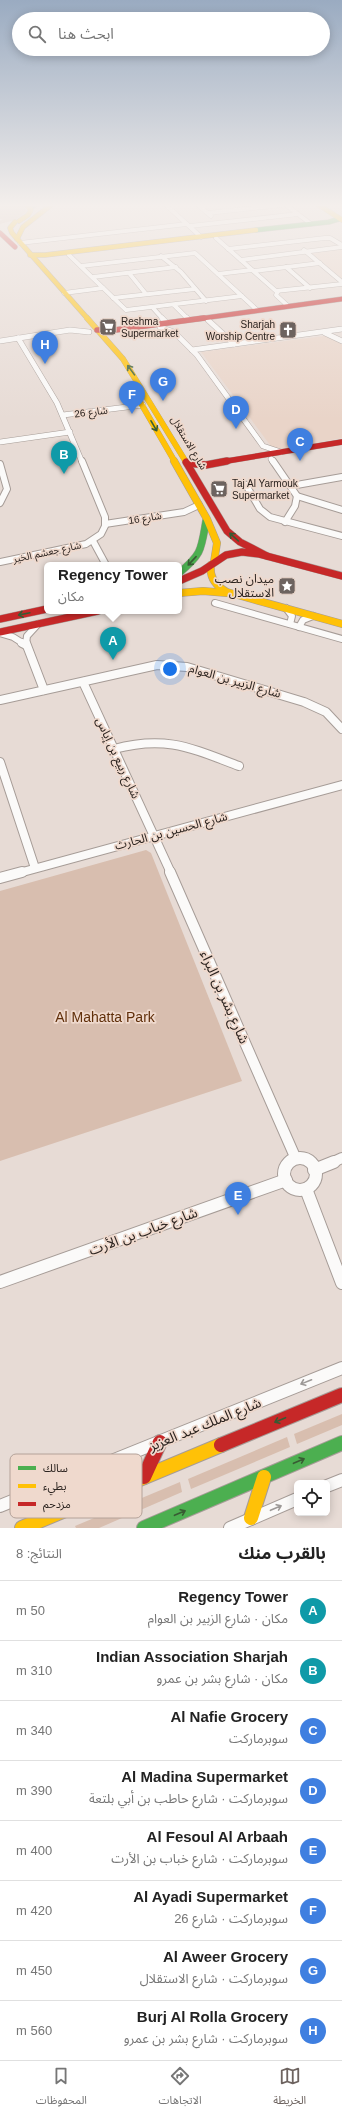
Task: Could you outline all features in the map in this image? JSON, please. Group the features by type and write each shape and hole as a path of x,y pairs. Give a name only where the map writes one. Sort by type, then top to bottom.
{"main road":[{"name":"شارع الاستقلال","path":"46,276 93,331 104,337 123,359 139,382 231,535 240,542 267,556"},
{"name":"شارع الاستقلال","path":"49,276 93,331 143,405 206,517 217,543 210,575 215,584 235,594"},
{"path":"93,331 166,326 188,320 342,298"},
{"path":"104,337 115,333 342,302"},
{"path":"177,466 184,470 189,477 196,478 208,470 252,459 281,452 342,442"},
{"path":"187,462 206,465 252,459 271,459 342,447"},
{"path":"182,570 191,563 200,550 205,539 204,527 206,517"},
{"path":"182,580 234,553 251,552 342,576"},
{"path":"182,594 203,591 235,594 342,624"},
{"path":"0,619 44,611"},
{"path":"54,620 62,614"},
{"path":"0,632 83,614"},
{"name":"شارع الملك عبد العزيز","path":"144,1477 342,1395"},
{"path":"144,1477 160,1442"},
{"path":"144,1528 342,1443"},
{"path":"252,1518 264,1477"},
{"name":"شارع الملك عبد العزيز","path":"22,1528 46,1518"}],"street":[{"path":"93,277 99,276"},
{"path":"132,276 146,294"},
{"path":"184,276 206,301"},
{"path":"221,276 257,310"},
{"path":"259,276 277,291 342,283"},
{"path":"297,276 310,288"},
{"path":"93,277 126,310 174,306 242,296"},
{"path":"64,293 103,288"},
{"path":"113,298 196,289"},
{"path":"277,291 276,295 288,306"},
{"path":"174,306 188,320"},
{"path":"153,308 166,326 200,358 263,446 281,452"},
{"path":"208,320 234,344"},
{"path":"70,330 80,325"},
{"path":"192,350 340,329"},
{"path":"338,338 336,334 340,329"},
{"path":"0,341 70,330 93,331"},
{"path":"317,333 329,334 338,338 342,342"},
{"path":"18,338 46,381 63,415 105,517 106,524 100,535 93,541 104,562"},
{"name":"شارع 26","path":"63,415 143,405"},
{"path":"0,442 70,432"},
{"path":"252,459 263,451 263,446"},
{"path":"271,459 297,496 342,510"},
{"path":"0,464 8,487 7,494 0,503"},
{"path":"291,486 342,477"},
{"path":"246,485 260,509 270,517 342,536"},
{"path":"285,522 295,506 297,496"},
{"name":"شارع 16","path":"106,524 184,512 199,505"},
{"name":"شارع 16","path":"184,512 206,517"},
{"name":"شارع جعشم الخير","path":"0,562 81,545 93,541"},
{"path":"215,603 342,639"},
{"path":"286,608 292,616 290,624"},
{"path":"299,627 303,620 313,616"},
{"path":"38,624 27,636 26,644 44,690"},
{"path":"0,632 26,644"},
{"name":"شارع الزبير بن العوام","path":"0,700 157,665 188,667 312,705 331,715 342,729"},
{"name":"شارع ربيع بن إياس","path":"83,682 154,835"},
{"path":"114,749 141,741 165,741 186,746 239,766"},
{"path":"0,762 35,868"},
{"name":"شارع الحسين بن الحارث","path":"0,878 342,785"},
{"name":"شارع بشر بن البراء","path":"154,835 296,1159"},
{"path":"314,1170 342,1158"},
{"path":"296,1159 307,1161 314,1170 314,1184 306,1189 294,1189 286,1180 284,1174 287,1164 296,1159"},
{"name":"شارع خباب بن الأرت","path":"0,1282 286,1180"},
{"path":"306,1189 342,1283"},
{"name":"شارع الملك عبد العزيز","path":"130,1454 342,1368"},
{"path":"330,1485 342,1480"},
{"path":"230,1528 294,1500"},
{"name":"شارع الملك عبد العزيز","path":"0,1506 10,1502"}],"shaded area":[{"path":"332,335 342,344 342,438 282,449 273,449 201,352"}],"green space":[{"name":"Al Mahatta Park","path":"146,850 151,853 242,1081 0,1161 0,891"},
{"path":"342,1414 342,1425 297,1444 294,1434"},
{"path":"287,1437 290,1447 191,1489 188,1479"},
{"path":"180,1482 182,1492 142,1509 142,1498"},
{"path":"94,1518 122,1518 99,1528 76,1528 75,1526"}],"traffic: fast":[{"path":"182,570 191,563 201,550 206,521"},
{"path":"144,1528 342,1443"}],"traffic: slow":[{"path":"50,276 123,359 186,462"},
{"path":"132,388 207,519 217,543 214,562"},
{"path":"211,565 210,570 214,582 227,592 342,624"},
{"path":"182,593 203,591 227,593"},
{"path":"142,1478 221,1445"},
{"path":"251,1518 264,1477"},
{"path":"22,1528 46,1518"}],"traffic: jam":[{"path":"97,330 115,330 342,299"},
{"path":"187,463 206,465 342,442"},
{"path":"186,462 227,531 240,542 267,556"},
{"path":"182,580 202,571 226,555 242,552 259,554 342,576"},
{"path":"0,619 44,610"},
{"path":"0,632 84,614"},
{"path":"221,1445 342,1395"},
{"path":"144,1477 160,1442"}],"place":[{"name":"Reshma Supermarket","path":"108,327"},
{"name":"Sharjah Worship Centre","path":"288,330"},
{"name":"Burj Al Rolla Grocery","path":"45,364"},
{"name":"Al Aweer Grocery","path":"163,401"},
{"name":"Al Ayadi Supermarket","path":"132,414"},
{"name":"Al Madina Supermarket","path":"236,429"},
{"name":"Al Nafie Grocery","path":"300,461"},
{"name":"Indian Association Sharjah","path":"64,474"},
{"name":"Taj Al Yarmouk Supermarket","path":"219,489"},
{"name":"ميدان نصب الاستقلال","path":"287,586"},
{"name":"Regency Tower","path":"113,660"},
{"name":"Al Fesoul Al Arbaah","path":"238,1215"}]}
